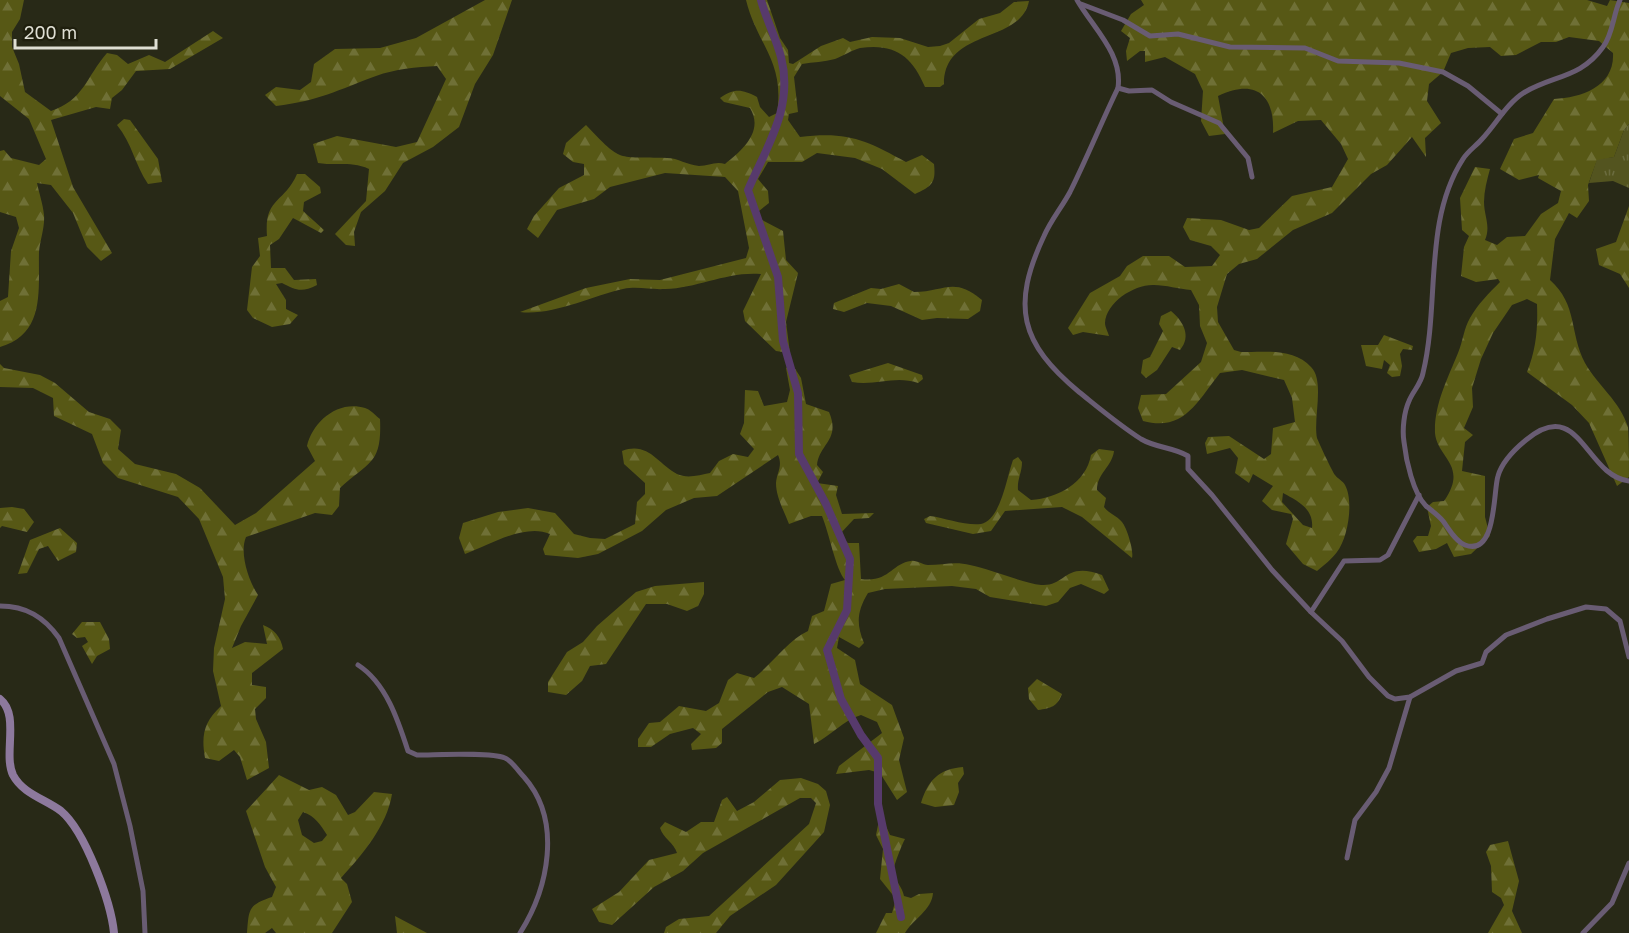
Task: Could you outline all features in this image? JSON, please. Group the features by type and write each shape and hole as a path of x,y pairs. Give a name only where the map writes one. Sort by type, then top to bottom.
{"main road":[{"path":"0,699 8,708 13,774 26,790 60,811 77,833 99,880 114,933"}],"street":[{"path":"1620,0 1608,39 1587,65 1562,78 1523,93 1465,156 1448,186 1443,204 1428,349 1421,381 1409,400 1403,431 1406,454 1419,495 1426,506 1438,515 1460,542 1469,546 1480,542 1491,525 1495,489 1502,467 1527,439 1544,429 1553,427 1568,430 1577,436 1604,469 1622,480 1629,481"},
{"path":"1078,2 1123,20 1150,36 1178,34 1230,47 1305,48 1338,61 1400,63 1443,72 1468,86 1502,114"},
{"path":"1078,2 1117,60 1118,88 1070,192 1044,235 1032,264 1025,302 1028,330 1053,371 1097,406 1155,446 1188,456 1188,469 1311,612 1342,641 1381,690 1395,699 1410,698 1446,676 1482,663 1485,652 1506,635 1586,607 1606,609 1620,621 1629,657"},
{"path":"1118,88 1129,91 1152,90 1171,102 1219,123 1248,158 1252,177"},
{"path":"1311,612 1344,561 1380,560 1388,555 1419,495"},
{"path":"1414,508 1426,506"},
{"path":"0,606 30,611 46,620 59,638 114,764 143,891 145,933"},
{"path":"358,665 372,674 384,693 408,751 417,755 486,755 506,758 531,785 545,820 546,864 542,889 535,908 520,933"},
{"path":"1347,858 1355,820 1376,792 1389,768 1410,698"},
{"path":"1583,933 1612,903 1629,863"}],"green space":[{"path":"0,0 24,0 20,19 12,32 12,47 19,64 25,92 51,111 71,101 78,94 107,53 117,55 128,64 149,55 165,62 213,31 223,38 170,69 136,71 122,90 112,98 110,109 96,107 51,120 73,187 112,253 101,261 87,247 73,213 51,185 37,183 44,220 39,252 36,308 25,332 15,341 0,347 0,301 8,297 11,251 19,228 16,217 0,212 0,151 4,150 11,158 39,165 46,159 29,119 0,96"},
{"path":"485,0 512,0 493,55 475,84 459,127 433,147 403,163 385,191 361,212 354,232 355,246 346,245 335,234 366,201 369,169 356,165 318,163 313,144 337,136 396,147 417,142 446,79 437,66 421,67 383,74 328,94 291,104 276,106 265,95 276,87 300,90 311,82 314,64 335,49 380,48 416,38"},
{"path":"746,0 767,0 780,38 788,50 789,63 793,64 821,46 843,38 850,42 872,37 900,38 928,47 940,46 949,43 979,19 1000,13 1014,2 1029,1 1023,15 1012,24 969,44 956,53 947,66 944,84 940,87 925,87 908,60 893,50 883,48 860,48 835,59 802,64 794,77 798,112 789,114 788,120 800,137 844,136 879,148 906,162 922,155 934,164 934,176 929,186 915,194 882,169 855,158 817,153 802,162 768,162 758,179 768,191 769,203 759,211 758,218 783,231 786,260 798,273 786,322 790,353 776,351 745,321 743,311 761,274 725,277 677,288 623,289 545,311 520,312 586,288 630,279 660,280 746,258 749,248 738,191 725,177 665,173 610,187 594,199 557,210 538,238 527,229 534,216 559,188 584,175 584,164 573,162 563,154 566,143 586,125 614,152 621,155 671,158 703,166 725,164 745,146 755,124 750,108 724,102 720,98 734,91 747,92 757,97 760,107 769,117 777,113 778,95 774,66"},
{"path":"1141,0 1587,0 1607,6 1610,0 1629,3 1629,124 1624,130 1614,157 1597,160 1588,185 1589,201 1577,218 1569,213 1555,239 1550,280 1565,299 1585,363 1620,409 1628,427 1629,477 1617,486 1589,423 1572,405 1527,372 1537,331 1537,304 1527,299 1512,305 1493,333 1481,359 1472,388 1473,407 1464,428 1473,435 1465,442 1462,471 1485,476 1485,517 1490,536 1471,554 1454,557 1447,543 1436,549 1419,552 1413,541 1417,536 1428,536 1431,526 1427,507 1433,502 1444,501 1451,489 1453,479 1453,470 1437,442 1435,433 1435,422 1442,392 1470,318 1480,303 1500,282 1498,279 1476,282 1461,276 1464,247 1469,236 1462,230 1460,198 1475,167 1490,169 1484,198 1487,226 1485,240 1497,245 1507,237 1525,236 1541,214 1558,203 1561,191 1538,178 1539,175 1519,180 1500,169 1514,139 1533,133 1554,99 1586,93 1603,82 1609,74 1613,53 1599,41 1569,37 1556,42 1541,42 1516,55 1501,56 1490,47 1468,48 1451,53 1443,72 1429,84 1427,101 1441,123 1425,138 1426,157 1412,137 1387,165 1371,174 1332,213 1293,230 1257,259 1239,264 1227,274 1217,307 1218,322 1234,350 1287,354 1304,361 1315,373 1318,390 1317,438 1334,473 1345,485 1349,500 1347,529 1344,538 1337,552 1328,562 1317,571 1303,564 1286,544 1293,519 1291,514 1272,510 1262,501 1273,486 1253,474 1249,483 1235,473 1238,458 1230,448 1207,454 1205,443 1208,437 1229,436 1264,459 1271,454 1273,428 1295,422 1292,398 1284,380 1242,370 1220,373 1196,404 1179,418 1157,423 1143,421 1138,408 1141,395 1166,394 1201,362 1207,343 1200,326 1199,305 1191,290 1146,285 1130,291 1110,308 1105,323 1109,336 1083,332 1073,335 1068,328 1090,293 1120,276 1127,266 1143,256 1169,256 1185,267 1212,266 1220,255 1211,246 1190,240 1183,227 1187,218 1221,220 1249,230 1259,228 1292,196 1332,187 1348,159 1341,144 1321,120 1298,121 1273,133 1273,119 1266,99 1260,93 1252,90 1242,89 1218,96 1225,134 1209,136 1201,121 1203,91 1195,74 1165,57 1145,62 1145,51 1140,51 1127,61 1126,51 1130,38 1121,31 1131,14 1144,5","holes":["1283,493 1304,506 1312,521 1312,528 1303,525 1282,502"]},
{"path":"124,119 130,120 158,159 162,182 148,184 117,125"},
{"path":"1629,124 1629,188 1613,181 1589,183 1597,159 1614,157 1624,130"},
{"path":"297,174 305,174 320,187 321,193 304,202 303,211 324,230 321,233 293,218 279,239 270,245 271,268 285,268 294,280 316,279 317,285 303,290 282,283 276,284 286,300 286,309 298,315 290,324 272,327 253,318 247,310 252,267 260,256 258,238 267,236 267,223 272,207 292,184"},
{"path":"1629,206 1629,288 1620,274 1599,265 1596,249 1616,242"},
{"path":"899,284 914,292 949,287 963,289 982,300 980,311 968,319 922,320 891,306 867,303 844,312 833,309 834,303 871,288 881,289"},
{"path":"1171,311 1179,319 1186,334 1184,345 1180,350 1172,347 1157,370 1146,378 1141,373 1143,360 1150,357 1163,331 1159,324 1161,316"},
{"path":"1384,335 1413,346 1412,350 1403,349 1400,354 1402,366 1400,376 1392,377 1387,373 1390,365 1384,360 1382,369 1366,366 1361,345 1378,345"},
{"path":"888,363 922,375 923,379 918,383 901,380 861,383 852,382 849,375"},
{"path":"0,364 4,368 40,375 55,383 89,412 110,419 121,430 118,449 135,464 176,474 200,488 235,525 256,513 315,461 307,446 315,429 328,415 345,407 355,406 371,411 380,419 379,445 376,453 366,466 340,488 339,506 332,515 315,513 246,537 244,559 251,583 258,595 232,648 245,642 267,644 263,625 276,634 283,649 252,673 252,685 266,687 266,698 255,709 256,719 266,742 269,768 247,780 240,757 234,750 219,761 205,758 203,742 205,729 221,706 213,671 214,648 225,599 223,577 199,519 178,497 118,478 103,463 92,434 54,416 53,398 33,388 0,387"},
{"path":"792,364 801,378 806,404 829,412 832,421 831,436 821,452 817,465 823,472 817,483 838,486 836,495 842,514 874,513 869,518 854,519 839,535 848,543 859,543 861,579 884,576 899,565 913,561 928,565 965,564 1041,585 1049,585 1073,573 1089,571 1102,575 1109,590 1104,594 1081,584 1070,588 1058,602 1046,606 990,597 976,589 952,586 885,589 868,593 859,618 864,643 859,648 839,637 837,648 855,660 860,684 892,705 904,738 899,760 907,792 897,800 880,773 869,770 836,774 839,766 882,733 877,722 861,715 814,744 809,704 782,687 768,692 722,729 722,743 716,748 692,750 691,744 701,734 693,728 670,734 651,747 638,747 638,739 649,723 660,722 679,706 706,711 719,703 728,680 737,673 754,678 793,640 808,631 812,616 824,611 831,584 845,580 822,516 811,516 789,524 776,488 780,466 778,455 717,496 694,498 666,510 642,531 598,554 578,558 545,555 543,549 550,534 540,531 507,536 465,554 459,538 463,523 498,512 528,508 555,513 574,534 590,538 605,539 635,524 637,502 645,494 645,483 624,464 622,451 639,449 646,451 670,470 685,476 710,473 719,461 733,454 748,457 754,449 740,434 744,423 745,390 758,391 764,406 787,402 790,390 786,368"},
{"path":"1099,449 1114,451 1113,457 1099,479 1097,490 1106,498 1104,507 1124,525 1131,545 1132,558 1082,517 1062,507 1005,511 991,531 973,534 926,523 924,519 930,516 975,524 988,521 998,506 1013,460 1018,457 1022,462 1018,490 1031,500 1061,492 1077,481 1088,465 1091,455"},
{"path":"0,508 24,509 34,522 27,532 2,526 0,528"},
{"path":"60,528 77,543 76,552 58,561 48,546 39,549 27,573 18,574 30,540"},
{"path":"704,582 704,594 698,606 687,611 667,604 646,604 606,664 590,666 582,681 566,695 548,692 548,682 567,652 583,642 597,626 636,592 655,586"},
{"path":"82,622 100,622 109,639 110,649 97,656 92,664 82,646 88,642 85,637 77,638 72,634"},
{"path":"1037,679 1062,694 1053,706 1038,710 1029,699 1028,688"},
{"path":"963,767 964,774 958,783 959,792 954,805 935,807 921,803 927,788 936,777 947,770"},
{"path":"279,775 309,790 322,787 336,795 348,815 355,812 374,792 392,794 379,829 365,850 341,878 347,884 352,902 332,933 276,933 272,928 265,933 247,933 251,909 272,897 276,887 265,867 246,811","holes":["303,812 317,821 327,835 322,841 314,843 302,835 298,820"]},
{"path":"801,778 818,784 826,791 830,805 824,832 776,885 730,916 716,933 664,933 666,927 679,919 709,916 809,824 816,803 811,798 800,798 703,853 683,871 654,887 612,925 599,922 592,909 619,892 649,860 677,853 660,828 665,822 686,832 701,822 714,822 722,800 727,797 737,811 754,802 780,780"},
{"path":"882,817 890,835 905,839 893,873 904,896 911,898 919,894 933,893 926,909 905,933 876,933 886,913 892,913 896,899 880,879 883,849 876,835 879,820"},
{"path":"1508,841 1519,881 1512,911 1522,933 1488,933 1504,905 1501,898 1492,892 1491,866 1486,852 1490,845"},
{"path":"395,916 427,933 397,933"}],"waterway":[{"path":"761,0 781,57 784,93 776,126 748,190 778,277 783,341 798,393 799,454 826,504 850,559 847,610 827,650 841,699 861,735 878,758 878,804 901,917"}]}
